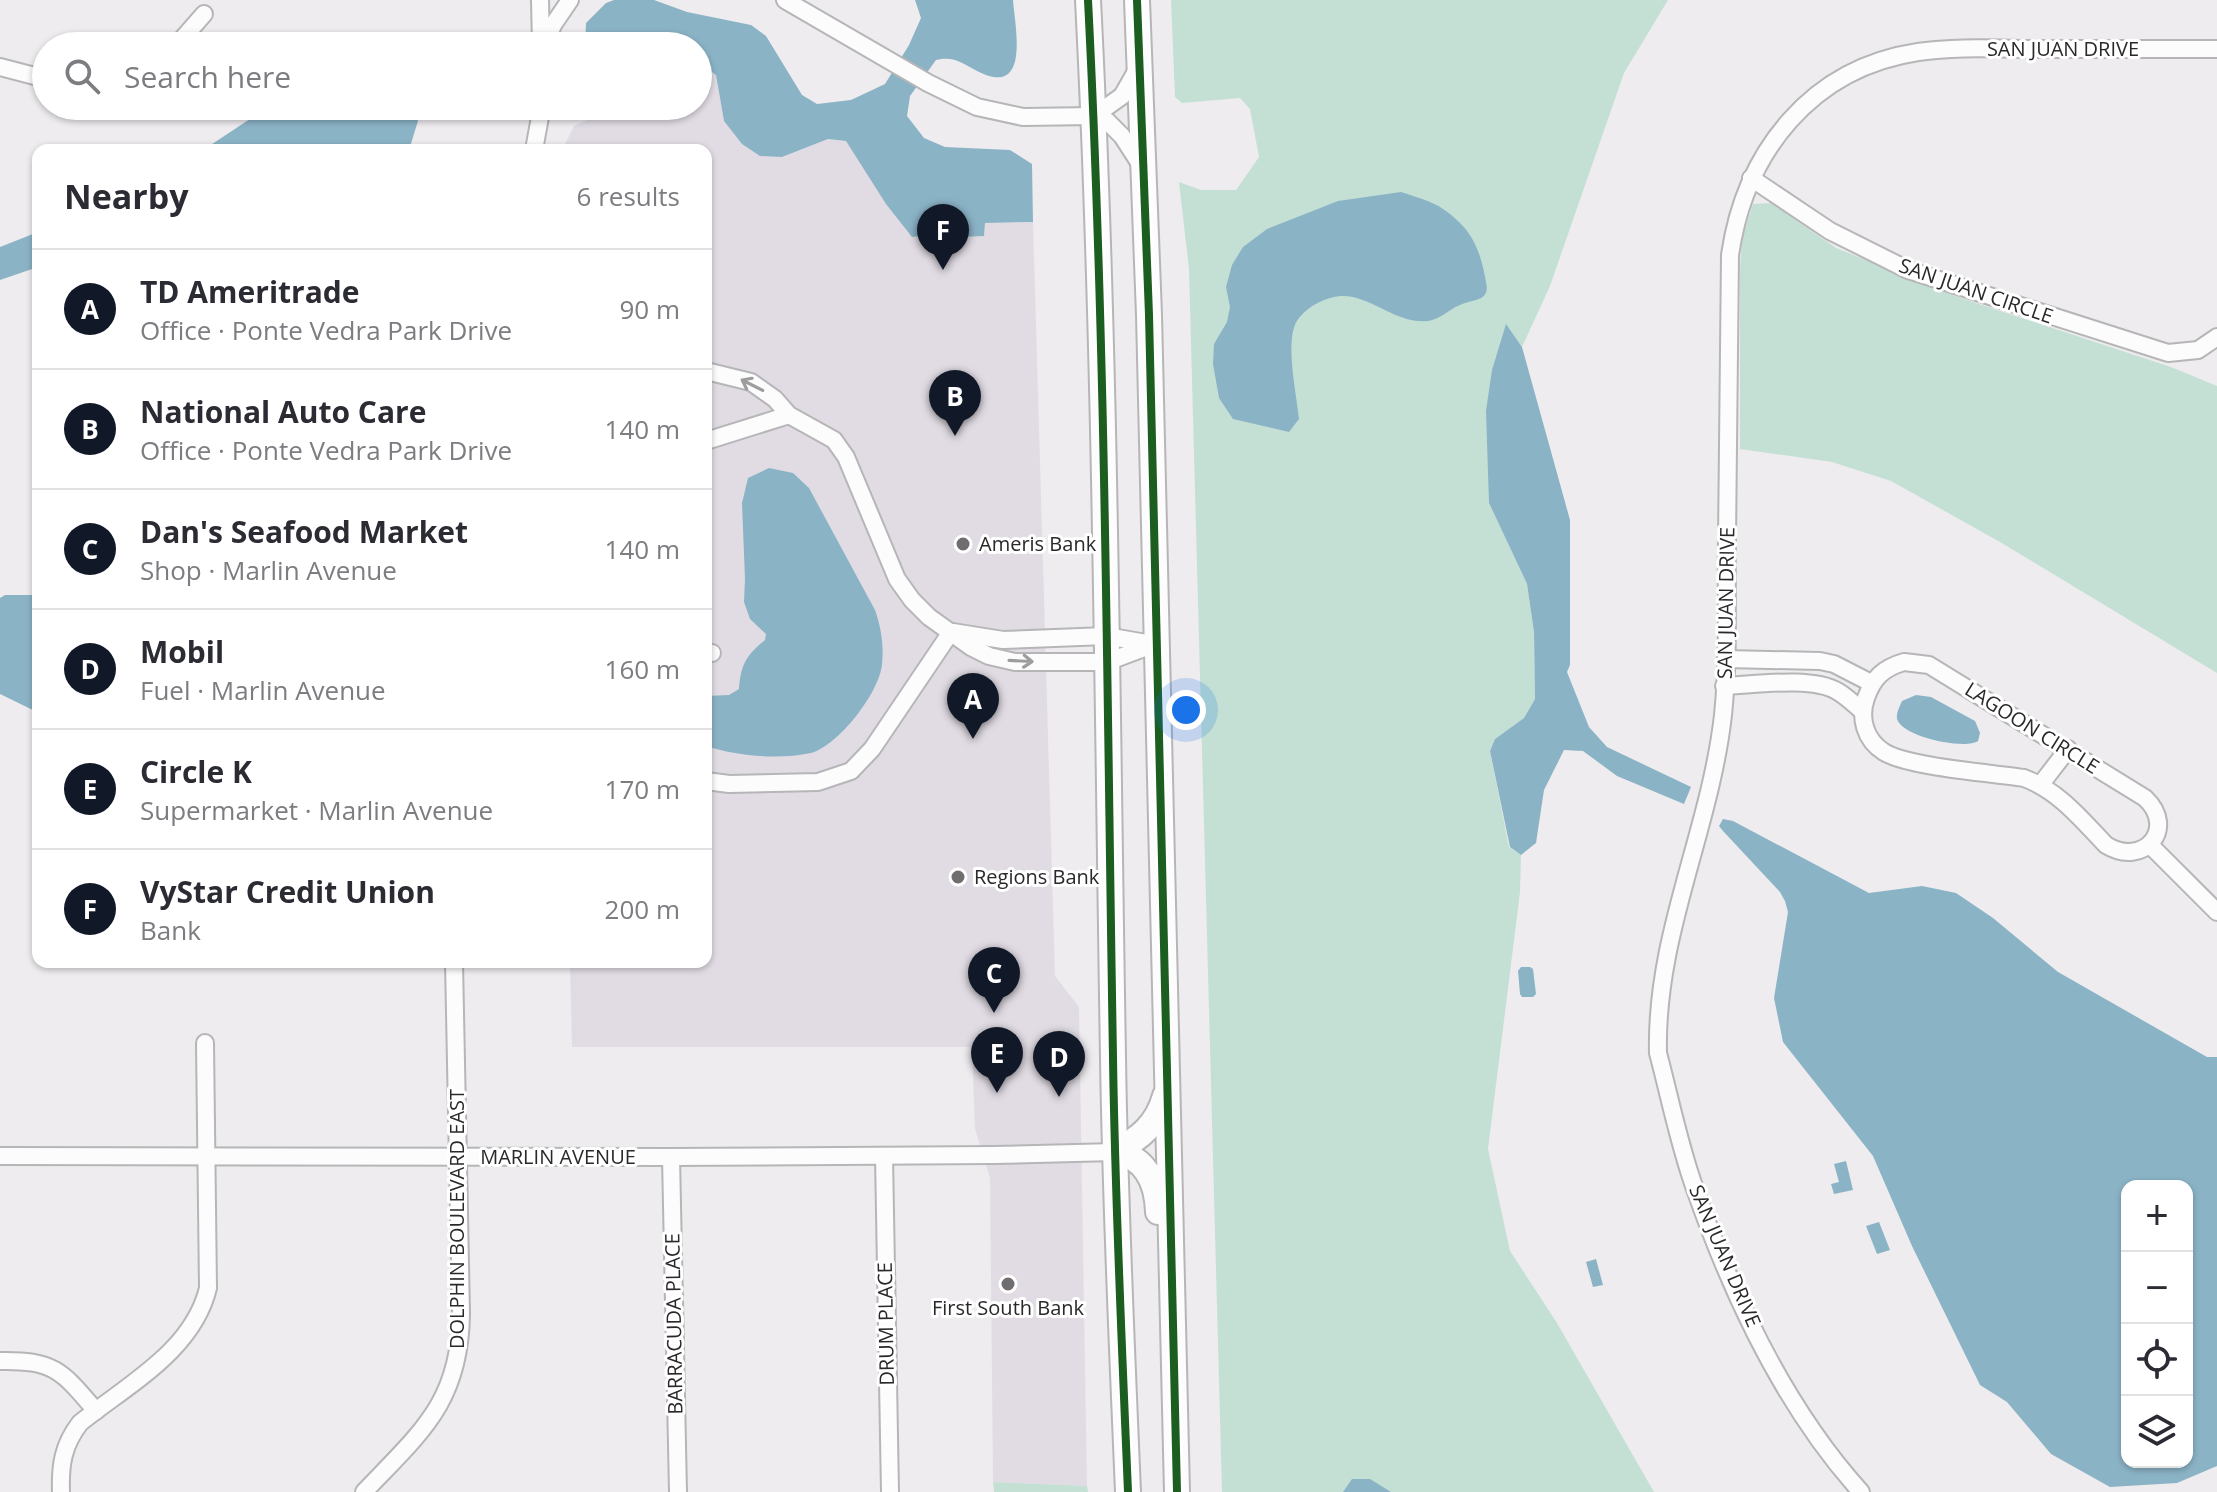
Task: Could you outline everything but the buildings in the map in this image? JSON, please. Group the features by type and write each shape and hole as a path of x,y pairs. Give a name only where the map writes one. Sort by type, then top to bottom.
{"main road":[{"path":"1088,0 1094,116 1107,662 1115,1152 1128,1492"},
{"path":"1137,0 1145,170 1177,1492"},
{"path":"1115,1152 1144,1134 1156,1121 1167,1087"},
{"path":"1115,1152 1135,1159 1149,1172 1158,1195 1163,1397 1176,1443"}],"street":[{"path":"540,0 541,32"},
{"path":"549,32 570,0"},
{"path":"785,0 928,83 977,107 1023,117 1094,116 1107,121 1145,170"},
{"path":"188,32 204,14"},
{"name":"SAN JUAN DRIVE","path":"1861,1492 1800,1410 1765,1351 1743,1305 1695,1188 1658,1053 1669,938 1702,825 1723,714 1730,255 1735,226 1751,178 1790,119 1831,85 1886,59 1945,49 2217,49"},
{"path":"1094,116 1122,96 1140,62"},
{"path":"0,67 32,75"},
{"path":"535,144 539,120"},
{"name":"SAN JUAN CIRCLE","path":"1751,178 1830,231 1908,270 2168,353 2198,350 2217,337"},
{"path":"712,372 751,382 775,399 789,415 834,440 846,457 897,579 929,617 971,647 989,656 1015,662 1107,662 1155,644"},
{"path":"712,439 789,415"},
{"path":"951,632 1003,640 1106,636 1155,644"},
{"path":"712,782 818,782 851,771 872,749 951,632"},
{"path":"1726,659 1801,660 1834,664 1871,683 1862,711 1867,734 1874,744 1890,755 1920,763 2024,778 2041,784 2058,796 2114,850 2134,852 2150,845 2217,912"},
{"path":"1801,660 1801,683"},
{"name":"LAGOON CIRCLE","path":"1871,683 1892,666 1904,662 1929,665 2068,749 2152,805 2158,822 2150,845"},
{"path":"1724,686 1801,683 1836,690 1862,711"},
{"path":"2041,784 2068,749"},
{"name":"DOLPHIN BOULEVARD EAST","path":"364,1492 426,1427 441,1404 455,1371 461,1335 454,968"},
{"path":"61,1492 61,1462 65,1448 80,1423 159,1363 180,1340 205,1300 208,1288 205,1043"},
{"name":"MARLIN AVENUE","path":"0,1156 671,1157 1115,1152"},
{"name":"DRUM PLACE","path":"884,1156 890,1492"},
{"name":"BARRACUDA PLACE","path":"671,1157 678,1492"},
{"path":"0,1361 23,1361 55,1369 96,1411"}],"shaded area":[{"path":"712,72 716,75 724,121 782,157 828,139 846,141 912,237 949,233 965,237 984,236 985,223 1033,222 1055,976 1079,1007 1087,1486 993,1482 990,1178 975,1129 972,1047 572,1047 570,968 712,968 712,144 565,144 574,126 587,120 712,120"}],"green space":[{"path":"1171,0 1668,0 1624,73 1550,286 1522,347 1506,325 1489,503 1527,584 1534,632 1535,699 1524,718 1495,739 1490,751 1509,847 1521,855 1520,892 1488,1149 1510,1251 1557,1323 1654,1492 1222,1492 1189,269 1179,182 1201,190 1236,190 1259,157 1250,109 1240,98 1182,103 1175,97"},
{"path":"1771,203 1836,248 1961,298 2171,367 2217,386 2217,673 2000,542 1891,481 1832,462 1740,449 1742,239 1753,204"},
{"path":"993,1482 1087,1486 1088,1492 994,1492"}],"water":[{"path":"614,0 654,0 687,12 751,25 766,36 802,95 817,104 851,100 885,84 921,18 915,0 1013,0 1016,56 1013,68 1006,76 994,77 953,60 936,60 910,96 907,116 924,138 945,147 1010,150 1032,164 1033,222 985,223 984,236 965,237 949,233 912,237 886,204 846,141 828,139 782,157 760,156 742,144 724,121 716,75 712,72 712,32 586,32 586,23 606,3"},
{"path":"248,120 418,121 411,144 212,144"},
{"path":"1401,192 1439,206 1465,228 1480,257 1487,288 1485,295 1428,321 1405,318 1352,297 1335,297 1318,303 1299,318 1292,338 1292,366 1299,419 1289,432 1233,419 1219,398 1213,364 1214,344 1227,322 1230,307 1226,287 1232,265 1243,247 1267,229 1338,201"},
{"path":"32,234 32,269 0,280 0,247"},
{"path":"1506,324 1522,347 1570,520 1570,665 1567,672 1589,727 1607,747 1691,787 1684,804 1617,776 1583,751 1564,750 1544,790 1536,843 1521,855 1510,847 1490,751 1495,739 1524,718 1535,699 1534,632 1527,584 1489,503 1486,411 1492,370"},
{"path":"769,468 793,473 809,488 875,610 880,630 882,664 874,689 845,729 811,753 772,756 712,748 712,696 729,695 739,689 746,661 765,640 766,634 750,619 744,602 742,503 748,478"},
{"path":"5,595 32,595 32,710 0,694 0,598"},
{"path":"1916,695 1931,697 1975,721 1980,733 1978,741 1948,743 1921,736 1901,725 1897,717 1902,701"},
{"path":"1723,819 1733,821 1869,893 1922,886 1956,893 1993,918 2058,972 2207,1057 2217,1057 2217,1466 2177,1483 2110,1487 2051,1454 2007,1402 1980,1385 1912,1246 1873,1156 1783,1042 1774,998 1788,912 1780,892 1719,826"},
{"path":"1521,967 1533,969 1536,994 1533,997 1522,997 1520,994 1518,971"},
{"path":"1846,1161 1853,1190 1834,1194 1831,1184 1839,1182 1834,1164"},
{"path":"1879,1222 1890,1250 1877,1254 1866,1226"},
{"path":"1596,1259 1603,1285 1593,1287 1586,1262"},
{"path":"1352,1479 1370,1479 1391,1492 1343,1492"}],"cycle path":[{"path":"1088,0 1102,396 1115,1166 1128,1492"},
{"path":"1137,0 1149,315 1177,1492"}],"place":[{"name":"VyStar Credit Union","path":"943,270"},
{"name":"National Auto Care","path":"955,436"},
{"name":"Ameris Bank","path":"963,544"},
{"name":"TD Ameritrade","path":"973,739"},
{"name":"Regions Bank","path":"958,877"},
{"name":"Dan's Seafood Market","path":"994,1013"},
{"name":"Circle K","path":"997,1093"},
{"name":"Mobil","path":"1059,1097"},
{"name":"First South Bank","path":"1008,1284"}]}
